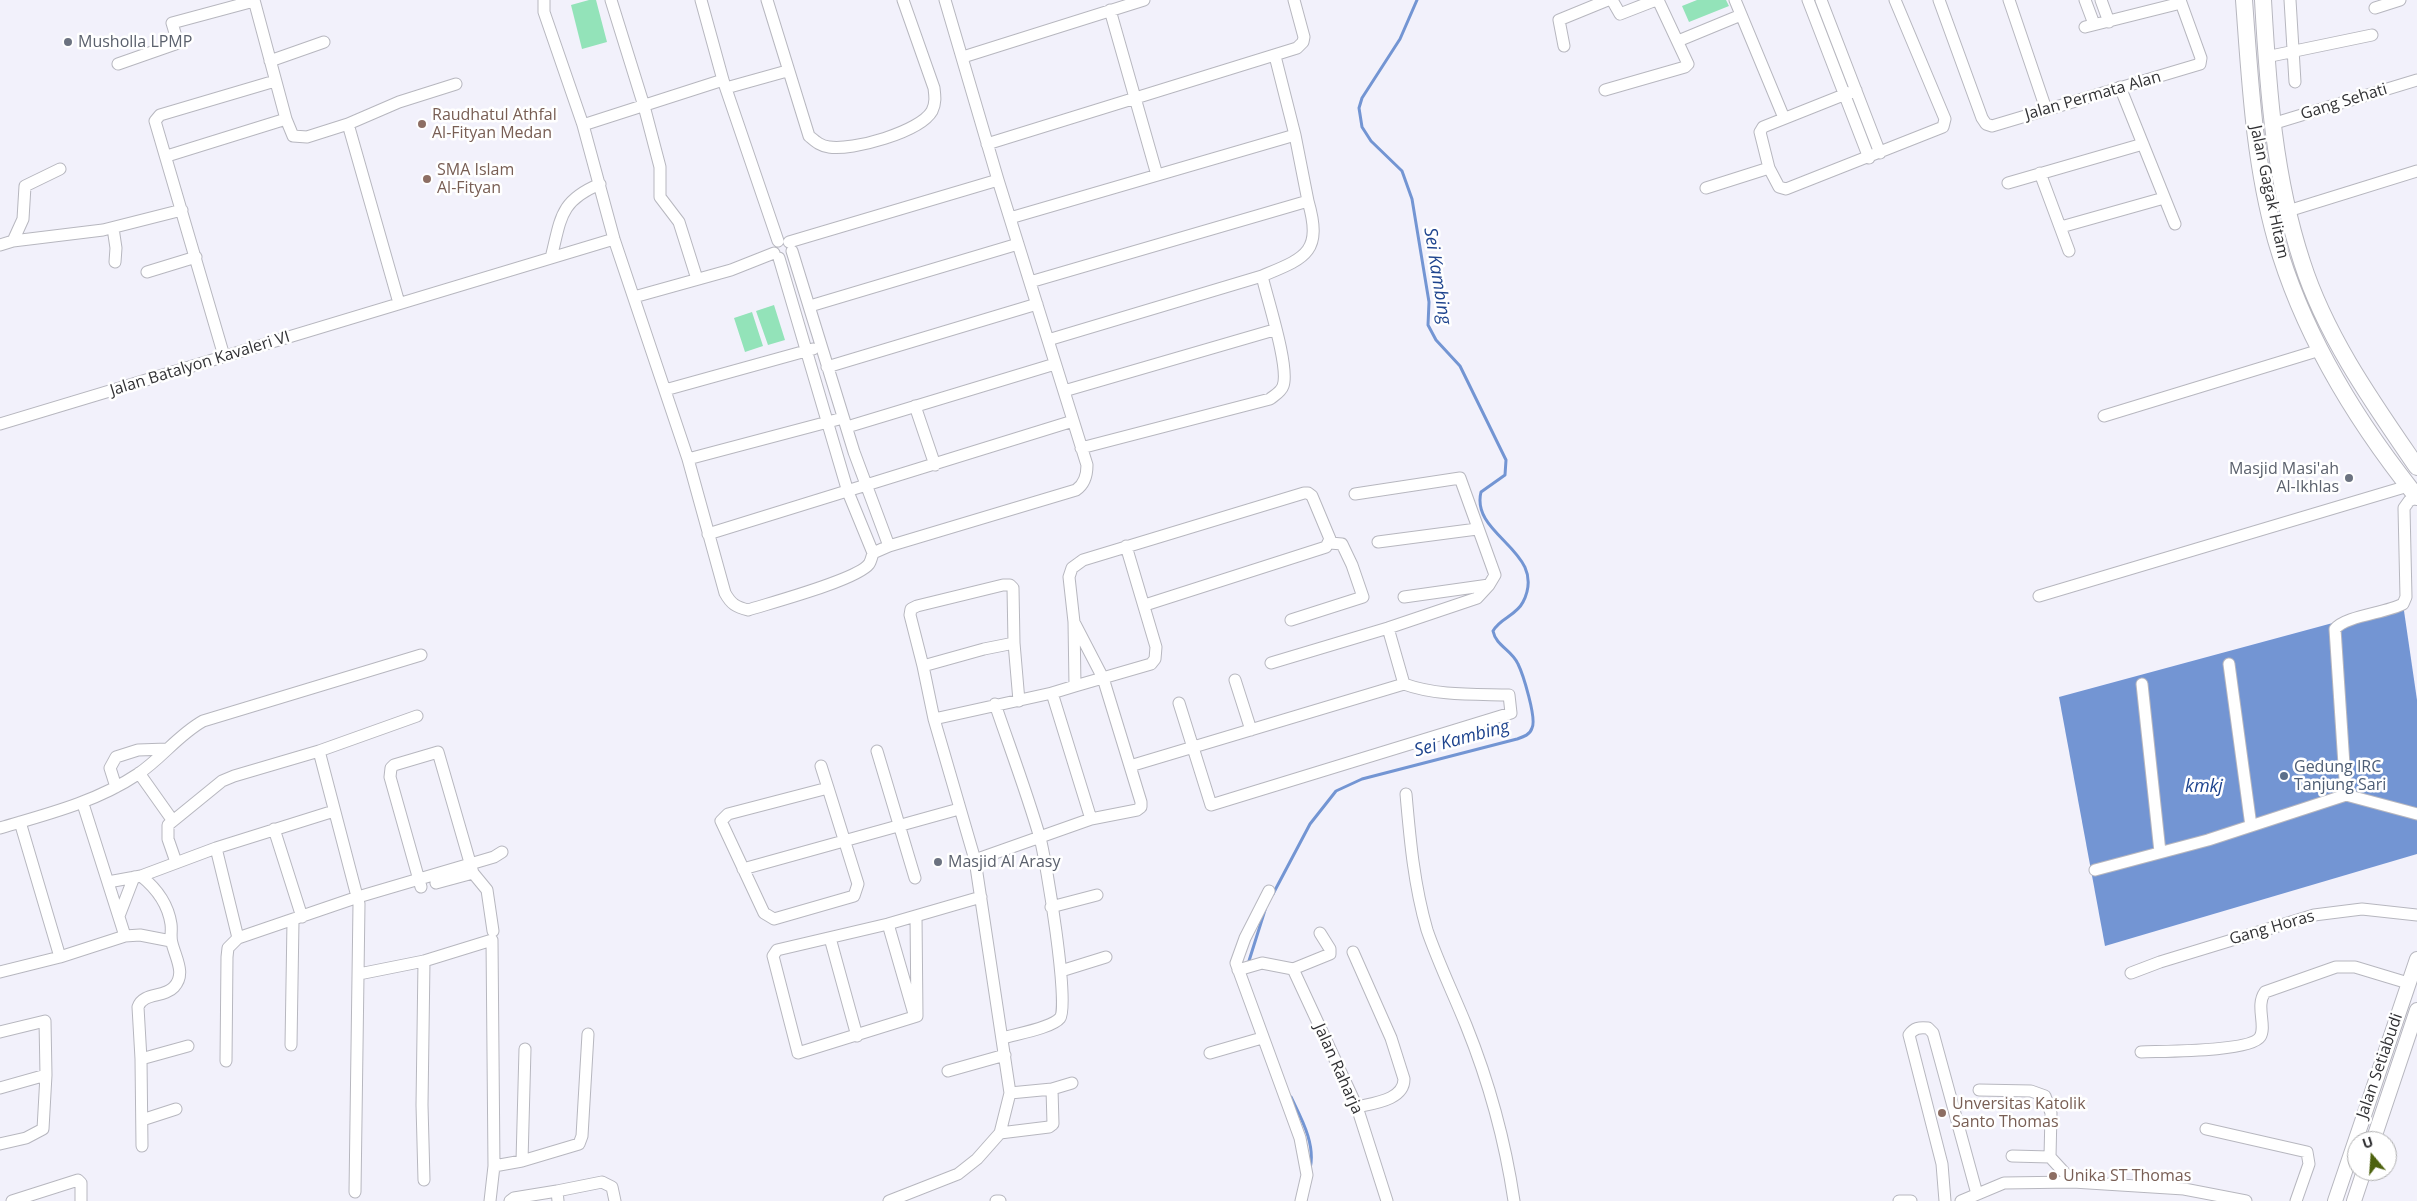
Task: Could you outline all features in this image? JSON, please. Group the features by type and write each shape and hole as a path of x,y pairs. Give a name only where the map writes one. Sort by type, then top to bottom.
{"highway":[{"name":"Jalan Gagak Hitam","path":"2244,0 2254,127 2274,230 2295,295 2320,350 2352,407 2414,493"},
{"name":"Jalan Gagak Hitam","path":"2263,0 2272,124 2288,211 2302,263 2338,343 2369,399 2417,467"}],"main road":[{"name":"Jalan Setiabudi","path":"2335,1201 2417,959"},
{"name":"Jalan Setiabudi","path":"2378,1131 2414,1029 2417,1010"},
{"path":"2354,1201 2361,1181"}],"street":[{"path":"544,0 544,12 583,125 614,239 688,459 708,534 730,602 736,607 748,610 840,580 869,564 873,553 848,492 773,246 786,245 998,180"},
{"path":"611,0 644,106 660,167 660,197 679,222 697,279"},
{"path":"702,0 725,84 810,306 845,422 889,546"},
{"path":"767,0 787,70 809,136 819,144 830,147 854,146 895,134 919,123 932,110 936,98 903,0"},
{"path":"873,553 889,546 1076,490 1087,475 1086,465 1073,421 998,180 946,0"},
{"path":"963,57 1144,0"},
{"path":"988,144 1297,48 1303,42 1304,30 1294,0"},
{"path":"1564,46 1559,20 1608,0"},
{"path":"1605,90 1685,67 1687,61 1657,0 1620,14 1612,0"},
{"path":"1735,0 1784,118"},
{"path":"1808,0 1869,158"},
{"path":"1821,0 1880,154"},
{"path":"1856,90 1763,127 1760,132 1769,168 1779,187 1786,189 1880,154 1939,130 1945,122 1895,0"},
{"name":"Jalan Permata Alan","path":"1939,0 1986,124 1992,126 2046,108 2200,64 2201,58 2180,2"},
{"path":"2009,0 2046,108"},
{"path":"2085,0 2089,26 2180,2"},
{"path":"2101,0 2109,22"},
{"path":"2290,0 2295,82"},
{"path":"2375,8 2400,0"},
{"path":"118,64 174,46 178,39 172,23 254,1 286,119 293,136 296,138 307,137 348,124 399,102 456,84"},
{"path":"1110,10 1157,175"},
{"path":"1678,41 1741,15"},
{"path":"2266,57 2372,35"},
{"path":"270,60 324,42"},
{"path":"1048,340 1262,276 1299,260 1312,246 1314,228 1295,135 1275,56"},
{"path":"583,125 725,84 787,70"},
{"name":"Gang Sehati","path":"2272,124 2417,80"},
{"path":"224,356 167,156 155,126 156,118 275,81"},
{"path":"2120,87 2175,224"},
{"path":"167,156 286,119"},
{"path":"348,124 399,303"},
{"path":"1010,218 1295,135"},
{"path":"2008,183 2143,144"},
{"path":"1706,188 1769,168"},
{"path":"13,241 23,219 25,186 60,169"},
{"path":"2288,211 2417,171"},
{"path":"2040,173 2069,251"},
{"path":"551,258 567,204 583,192 600,184"},
{"path":"2061,228 2164,198"},
{"path":"1030,282 1308,201"},
{"path":"0,245 13,241 113,228 182,210"},
{"path":"113,228 116,248 115,262"},
{"name":"Jalan Batalyon Kavaleri VI","path":"0,424 614,239"},
{"path":"810,306 1018,244"},
{"path":"634,297 777,256 787,257 786,245"},
{"path":"147,272 196,257"},
{"path":"1081,448 1270,399 1283,387 1283,360 1262,276"},
{"path":"827,367 1037,304"},
{"path":"1064,391 1274,330"},
{"path":"665,390 806,352 821,346"},
{"path":"2104,416 2320,350"},
{"path":"688,459 827,422 845,422 915,406 1055,364"},
{"path":"915,406 935,465"},
{"path":"708,534 1073,421"},
{"path":"1271,663 1388,628 1477,598 1495,575 1460,478 1355,494"},
{"path":"1075,686 1074,622 1069,577 1072,568 1083,560 1306,492 1314,499 1330,542"},
{"path":"2039,596 2414,493"},
{"path":"2346,795 2335,629 2343,623 2389,611 2403,604 2406,597 2404,508 2414,493"},
{"path":"1378,542 1477,529"},
{"path":"1144,605 1321,549 1330,542 1342,544 1363,597 1291,620"},
{"path":"934,719 995,704 1019,701 1052,693 1154,661 1157,651 1126,546"},
{"path":"889,1201 958,1174 977,1159 1000,1133 1010,1093 975,860 934,719 910,615 911,609 1003,585 1010,585 1013,588 1014,643 1019,701"},
{"path":"1404,598 1489,585"},
{"path":"975,860 1040,839 1091,819 1137,810 1141,807 1103,678 1074,622"},
{"path":"1388,628 1404,684"},
{"path":"923,666 984,649 1014,643"},
{"path":"0,828 83,804 116,787 139,773 186,731 204,721 421,655"},
{"path":"2229,664 2251,826"},
{"path":"1235,680 1251,730"},
{"path":"1130,766 1193,747 1251,730 1404,684 1417,689 1460,694 1509,695 1511,713 1212,805 1193,747 1179,703"},
{"path":"2142,684 2160,852"},
{"path":"1052,693 1091,819"},
{"path":"995,704 1040,839 1061,972 1064,1011 1060,1019 1052,1024 1003,1038"},
{"path":"176,862 167,831 168,825 228,778 319,751 417,716"},
{"path":"116,787 110,768 116,757 138,750 167,749"},
{"path":"319,751 359,901 356,1192"},
{"path":"877,751 915,878"},
{"path":"420,884 390,777 391,768 394,765 436,752 439,753 472,869 486,890 493,931"},
{"path":"821,766 828,788 845,842 858,884 854,896 774,919 764,913 721,822 728,814 828,788"},
{"path":"139,773 173,821"},
{"path":"1406,794 1412,866 1427,929 1485,1077 1508,1159 1514,1201"},
{"path":"2095,870 2251,826 2346,795 2417,814"},
{"path":"83,804 125,936"},
{"path":"743,869 959,810"},
{"path":"108,882 137,877 216,848 334,811"},
{"path":"20,822 60,957"},
{"path":"274,829 297,919 291,1045"},
{"path":"216,848 238,938"},
{"path":"226,1061 227,958 228,948 238,938 297,919 472,869 502,852"},
{"path":"119,916 137,877"},
{"path":"137,877 153,886 162,898 171,921 171,941 178,962 180,977 172,990 145,998 138,1004 142,1146"},
{"path":"1269,891 1236,961 1304,1155 1307,1175 1301,1201"},
{"path":"1051,907 1098,895"},
{"path":"916,916 918,1014 915,1018 800,1054 796,1051 773,956 777,950 888,924 981,897"},
{"name":"Gang Horas","path":"2131,973 2160,962 2314,915 2362,909 2417,915"},
{"path":"888,924 915,1018"},
{"path":"1240,969 1262,962 1293,969 1330,954 1330,948 1320,933"},
{"path":"0,972 60,957 125,936 140,935 171,941"},
{"path":"830,938 857,1036"},
{"path":"359,974 424,961 492,940 494,1166 490,1201"},
{"path":"1353,952 1391,1038 1404,1079 1404,1086 1399,1093 1357,1107"},
{"path":"1061,972 1106,957"},
{"path":"424,961 422,1105 424,1180"},
{"path":"2141,1052 2223,1048 2250,1044 2258,1040 2262,1033 2260,1001 2264,992 2336,966 2355,967 2408,983"},
{"name":"Jalan Raharja","path":"1293,969 1357,1107 1387,1201"},
{"path":"0,1032 45,1021 46,1075 43,1129 26,1138 0,1144"},
{"path":"1945,1201 1942,1164 1908,1035 1912,1030 1921,1027 1928,1028 1933,1033 1977,1194"},
{"path":"494,1166 522,1161 579,1144 582,1140 588,1034"},
{"path":"1210,1054 1262,1038"},
{"path":"141,1059 188,1046"},
{"path":"522,1161 525,1049"},
{"path":"948,1071 1005,1055"},
{"path":"0,1088 46,1075"},
{"path":"1010,1093 1052,1089 1072,1083"},
{"path":"1000,1133 1049,1127 1053,1124 1052,1089"},
{"path":"1979,1090 2031,1091 2045,1096 2051,1113 2050,1157 2073,1182"},
{"path":"142,1120 176,1109"},
{"path":"2206,1129 2307,1152 2309,1164 2296,1201"},
{"path":"2012,1156 2050,1157"},
{"path":"12,1201 78,1180 81,1183 81,1201"},
{"path":"510,1201 514,1198 558,1196 602,1182 612,1187 615,1201"},
{"path":"1961,1201 2004,1183 2073,1182 2184,1189 2246,1201"},
{"path":"1899,1201 1911,1201"}],"green space":[{"path":"596,0 607,42 582,49 571,5"},
{"path":"1697,0 1726,0 1729,6 1689,22 1682,6"},
{"path":"774,305 785,340 768,345 756,311"},
{"path":"752,312 763,346 745,352 734,318"}],"water":[{"name":"kmkj","path":"2403,604 2417,700 2417,854 2105,946 2059,697"}],"waterway":[{"name":"Sei Kambing","path":"1273,894 1310,824 1336,791 1362,779 1519,738 1530,732 1533,723 1529,696 1518,664 1512,655 1497,641 1493,631 1520,607 1528,584 1526,569 1518,556 1487,521 1481,507 1481,492 1505,475 1506,460 1460,366 1436,340 1428,325 1429,302 1412,199 1402,171 1371,141 1362,127 1359,108 1362,98 1400,39 1417,0"},
{"name":"Sei Kambing","path":"1248,964 1265,910"},
{"name":"Sei Kambing","path":"1291,1097 1303,1122 1309,1141 1311,1150 1310,1169"}],"place":[{"name":"Musholla LPMP","path":"68,42"},
{"name":"Raudhatul Athfal Al-Fityan Medan","path":"422,124"},
{"name":"SMA Islam Al-Fityan","path":"427,179"},
{"name":"Masjid Masi'ah Al-Ikhlas","path":"2349,478"},
{"name":"Gedung IRC Tanjung Sari","path":"2284,776"},
{"name":"Masjid Al Arasy","path":"938,862"},
{"name":"Unversitas Katolik Santo Thomas","path":"1942,1113"},
{"name":"Unika ST Thomas","path":"2053,1176"}]}
